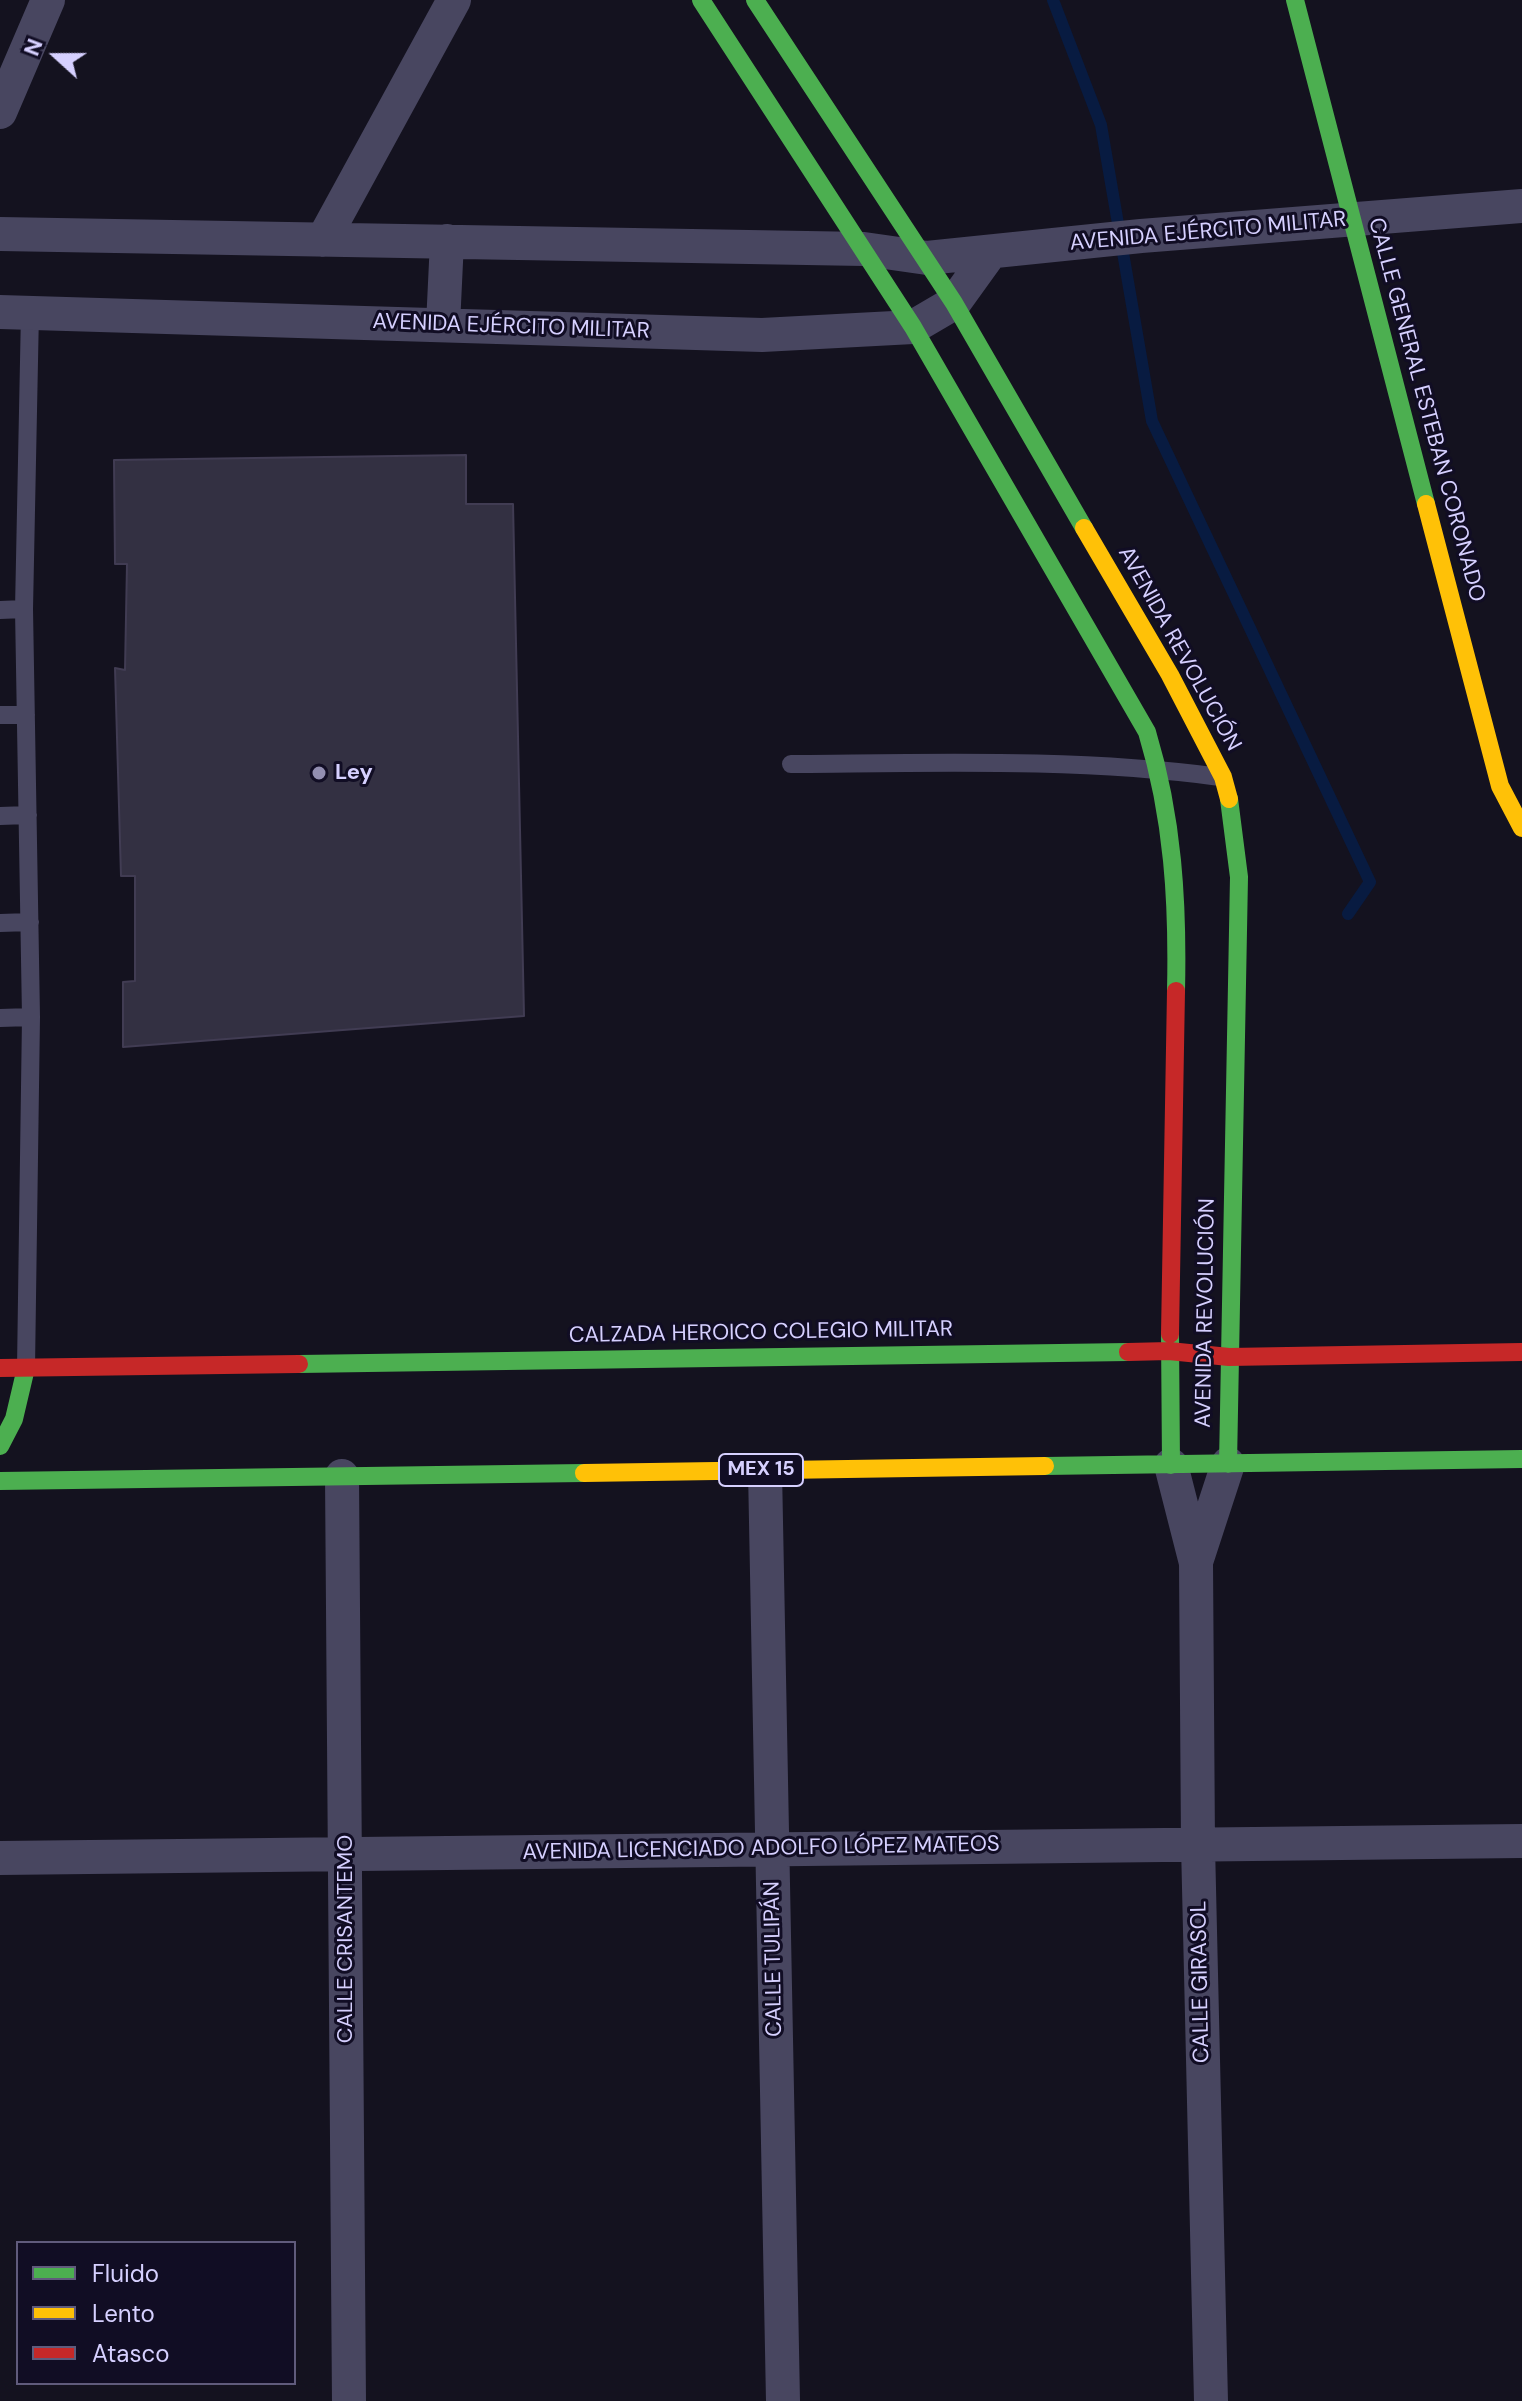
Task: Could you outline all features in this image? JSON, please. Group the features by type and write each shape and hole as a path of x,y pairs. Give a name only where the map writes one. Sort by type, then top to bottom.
{"main road":[{"name":"AVENIDA REVOLUCIÓN","path":"701,0 913,327 1147,732 1160,769 1172,844 1176,928 1169,1351 1171,1465"},
{"name":"AVENIDA REVOLUCIÓN","path":"755,0 927,258 1170,675 1223,777 1232,810 1239,877 1228,1464"},
{"name":"CALLE GENERAL ESTEBAN CORONADO","path":"1295,0 1500,786 1522,828"},
{"name":"CALZADA HEROICO COLEGIO MILITAR","path":"0,1368 1169,1351 1229,1357 1522,1352"},
{"path":"0,1446 7,1437 17,1410 26,1368"},
{"name":"MEX 15","path":"0,1481 1522,1459"}],"street":[{"path":"0,112 48,0"},
{"path":"323,240 454,0"},
{"name":"AVENIDA EJÉRCITO MILITAR","path":"0,234 864,249 927,258 1141,236 1522,206"},
{"path":"443,325 447,241"},
{"name":"AVENIDA EJÉRCITO MILITAR","path":"15,312 762,335 913,327 954,303 990,253"},
{"name":"CALLE GIRASOL","path":"1196,1563 1228,1464"},
{"name":"CALLE GIRASOL","path":"1171,1465 1196,1563 1198,1845 1211,2401"},
{"name":"CALLE TULIPÁN","path":"765,1470 783,2401"},
{"name":"CALLE CRISANTEMO","path":"342,1476 349,2401"},
{"name":"AVENIDA LICENCIADO ADOLFO LÓPEZ MATEOS","path":"0,1858 1522,1841"}],"lane":[{"path":"15,312 31,1017 26,1368"},
{"path":"0,610 24,609"},
{"path":"0,715 26,715"},
{"path":"791,764 1160,769 1223,777"},
{"path":"0,816 28,815"},
{"path":"0,923 30,922"},
{"path":"0,1018 31,1017"}],"building":[{"name":"Ley","path":"466,455 466,504 513,504 524,1016 123,1047 123,982 135,981 135,876 121,876 115,668 125,670 127,564 115,564 114,460"}],"waterway":[{"path":"1053,0 1101,125 1152,421 1370,882 1348,914"}],"traffic: fast":[{"path":"701,0 913,327 1147,732 1163,796 1172,860 1176,991"},
{"path":"755,0 954,303 1084,528"},
{"path":"1295,0 1426,504"},
{"path":"1228,1464 1239,877 1229,799"},
{"path":"1170,1334 1171,1465"},
{"path":"299,1364 1128,1352"},
{"path":"0,1446 14,1419 26,1368"},
{"path":"1045,1466 1522,1459"},
{"path":"0,1481 584,1473"}],"traffic: slow":[{"path":"1426,504 1500,786 1522,828"},
{"path":"1084,528 1170,675 1223,777 1229,799"},
{"path":"584,1473 1045,1466"}],"traffic: jam":[{"path":"1170,1334 1176,991"},
{"path":"1128,1352 1169,1351 1229,1357 1522,1352"},
{"path":"0,1368 299,1364"}],"place":[{"name":"Ley","path":"319,773"}]}
